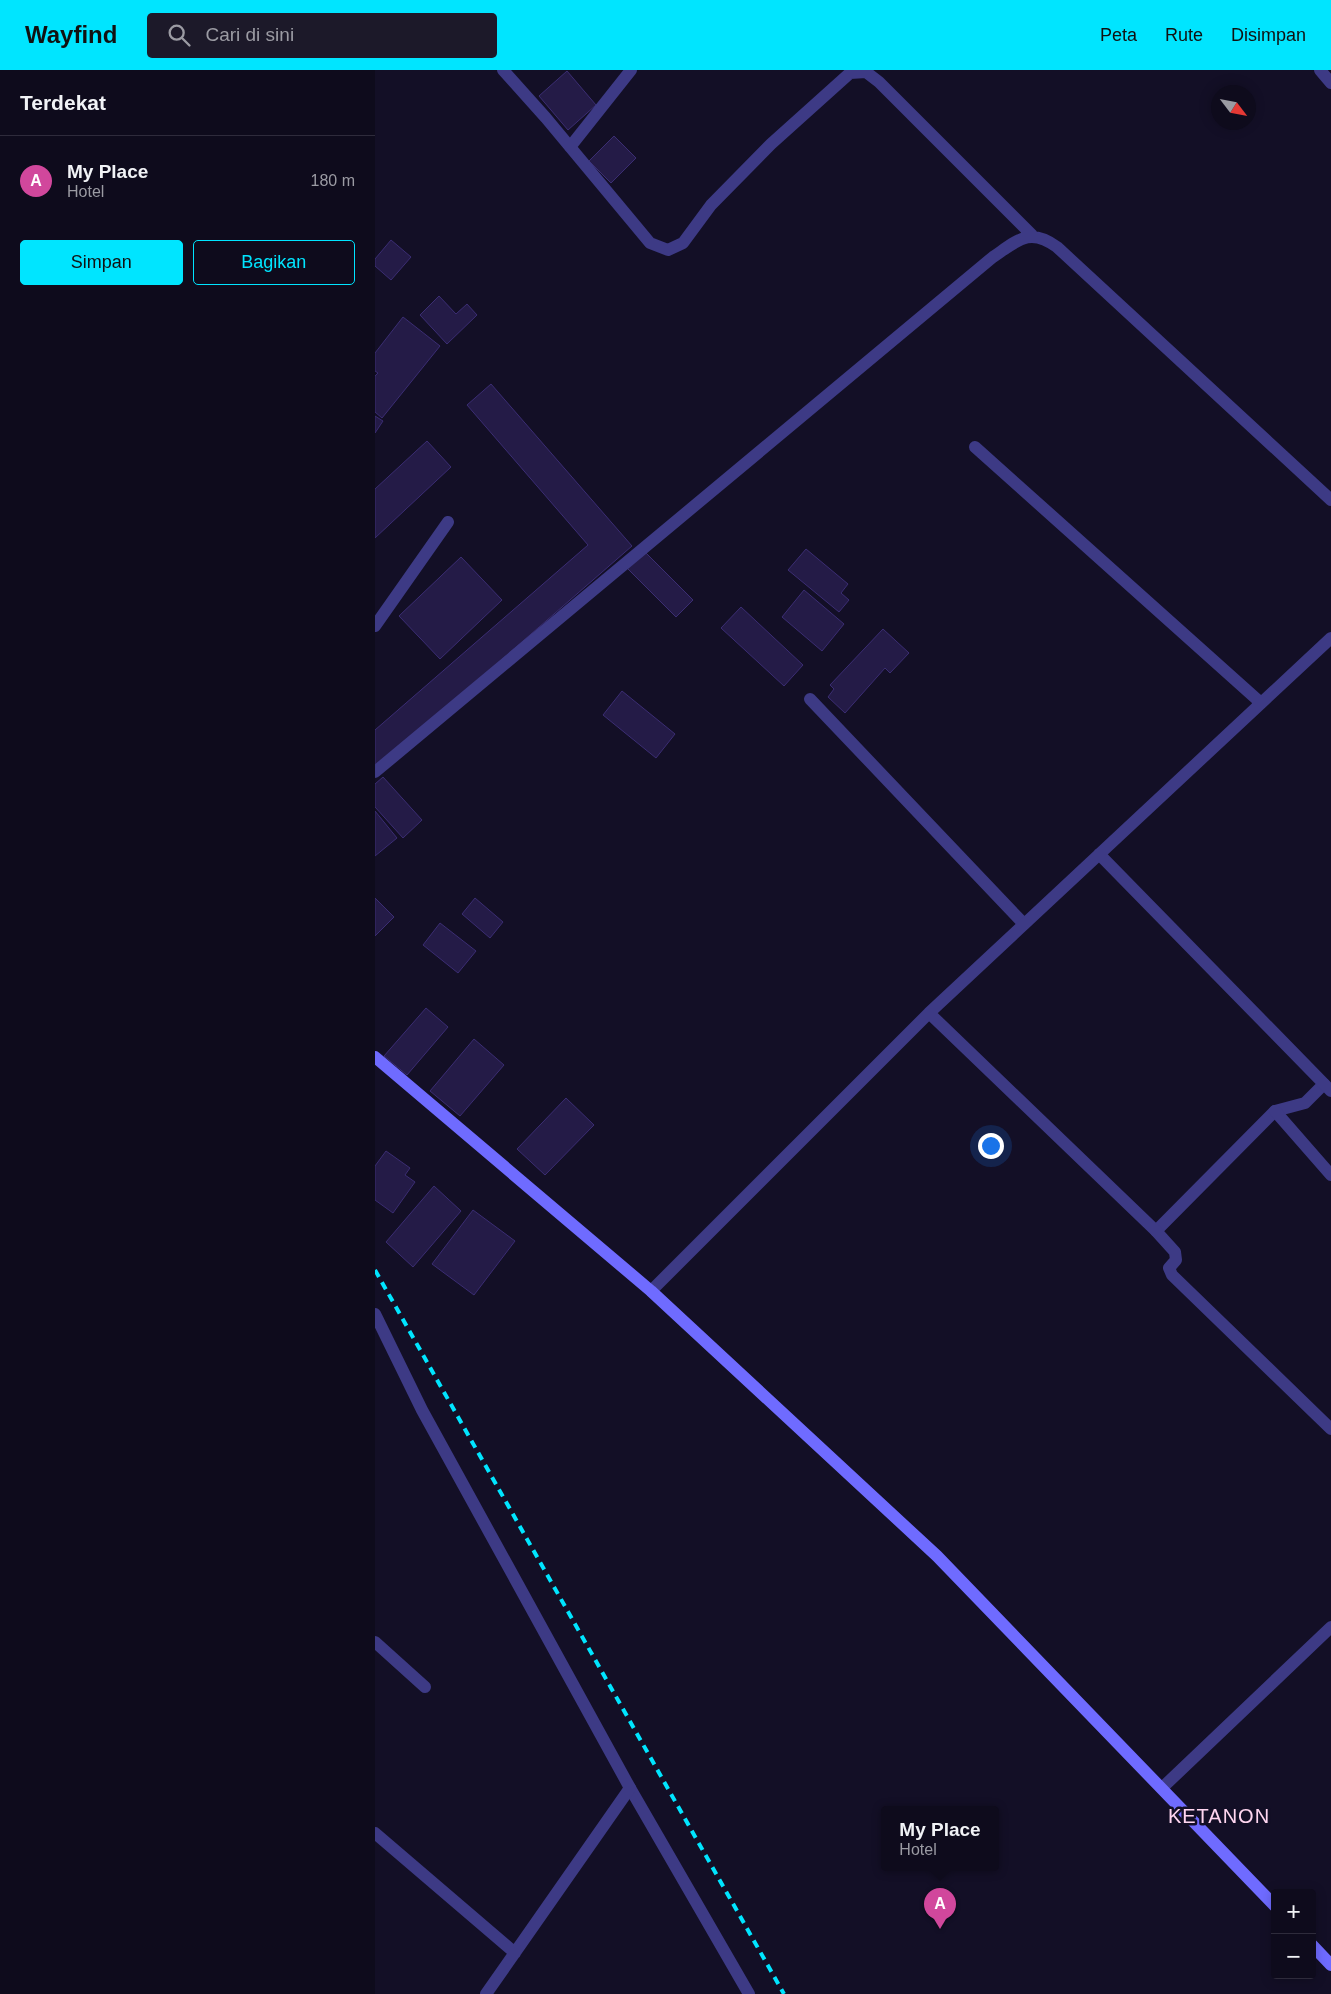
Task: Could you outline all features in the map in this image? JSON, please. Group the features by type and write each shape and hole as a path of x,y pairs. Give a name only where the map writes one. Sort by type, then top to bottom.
{"street":[{"path":"503,70 570,146 650,243 667,250 683,243 711,205 771,144 850,73 866,72 879,82 1032,236"},
{"path":"570,146 631,70"},
{"path":"1320,70 1331,83"},
{"path":"375,772 993,257 1020,239 1032,236 1047,239 1057,247 1331,500"},
{"path":"975,448 1261,703"},
{"path":"375,626 448,522"},
{"path":"651,1291 929,1013 1331,638"},
{"path":"810,699 1024,924"},
{"path":"1099,854 1327,1088 1305,1103 1275,1111 1156,1231"},
{"path":"929,1013 1156,1231 1175,1252 1176,1260 1169,1268 1172,1275 1331,1429"},
{"path":"375,1057 651,1291 937,1556 1271,1902"},
{"path":"1275,1111 1331,1175"},
{"path":"375,1314 422,1410 630,1788 749,1994"},
{"path":"1162,1788 1331,1627"},
{"path":"375,1642 425,1688"},
{"path":"486,1994 630,1788"},
{"path":"375,1833 515,1953"},
{"path":"1316,1950 1331,1965"}],"building":[{"path":"567,71 596,105 568,130 539,96"},
{"path":"614,136 636,158 611,183 589,161"},
{"path":"391,240 411,257 391,280 375,266 375,259"},
{"path":"439,296 456,314 467,304 477,315 447,344 420,315"},
{"path":"403,317 440,346 382,418 375,412 375,376 378,373 375,371 375,353"},
{"path":"491,384 632,546 375,770 375,730 588,545 467,405"},
{"path":"375,416 383,421 375,433"},
{"path":"427,441 451,467 375,538 375,489"},
{"path":"806,549 848,584 841,593 849,600 839,612 788,570"},
{"path":"643,550 693,600 676,617 626,567"},
{"path":"461,557 502,600 440,659 399,616"},
{"path":"804,590 844,624 822,651 782,617"},
{"path":"741,607 803,665 784,686 721,628"},
{"path":"883,629 909,653 890,673 885,668 845,713 828,697 834,689 830,685"},
{"path":"622,691 675,734 656,758 603,715"},
{"path":"383,777 422,820 403,838 375,807 375,784"},
{"path":"375,811 397,838 375,856"},
{"path":"375,898 394,917 375,936"},
{"path":"475,898 503,922 490,938 462,914"},
{"path":"440,923 476,951 458,973 423,945"},
{"path":"426,1008 448,1027 407,1075 384,1056"},
{"path":"474,1039 504,1065 460,1116 430,1091"},
{"path":"566,1098 594,1125 545,1175 517,1149"},
{"path":"386,1151 410,1168 405,1175 415,1182 393,1213 375,1200 375,1166"},
{"path":"434,1186 461,1211 413,1267 386,1242"},
{"path":"473,1210 515,1241 474,1295 432,1264"}],"railway":[{"path":"375,1270 784,1994"}],"place":[{"name":"My Place","path":"940,1929"}],"district":[{"name":"KETANON","path":"1219,1816"}]}
